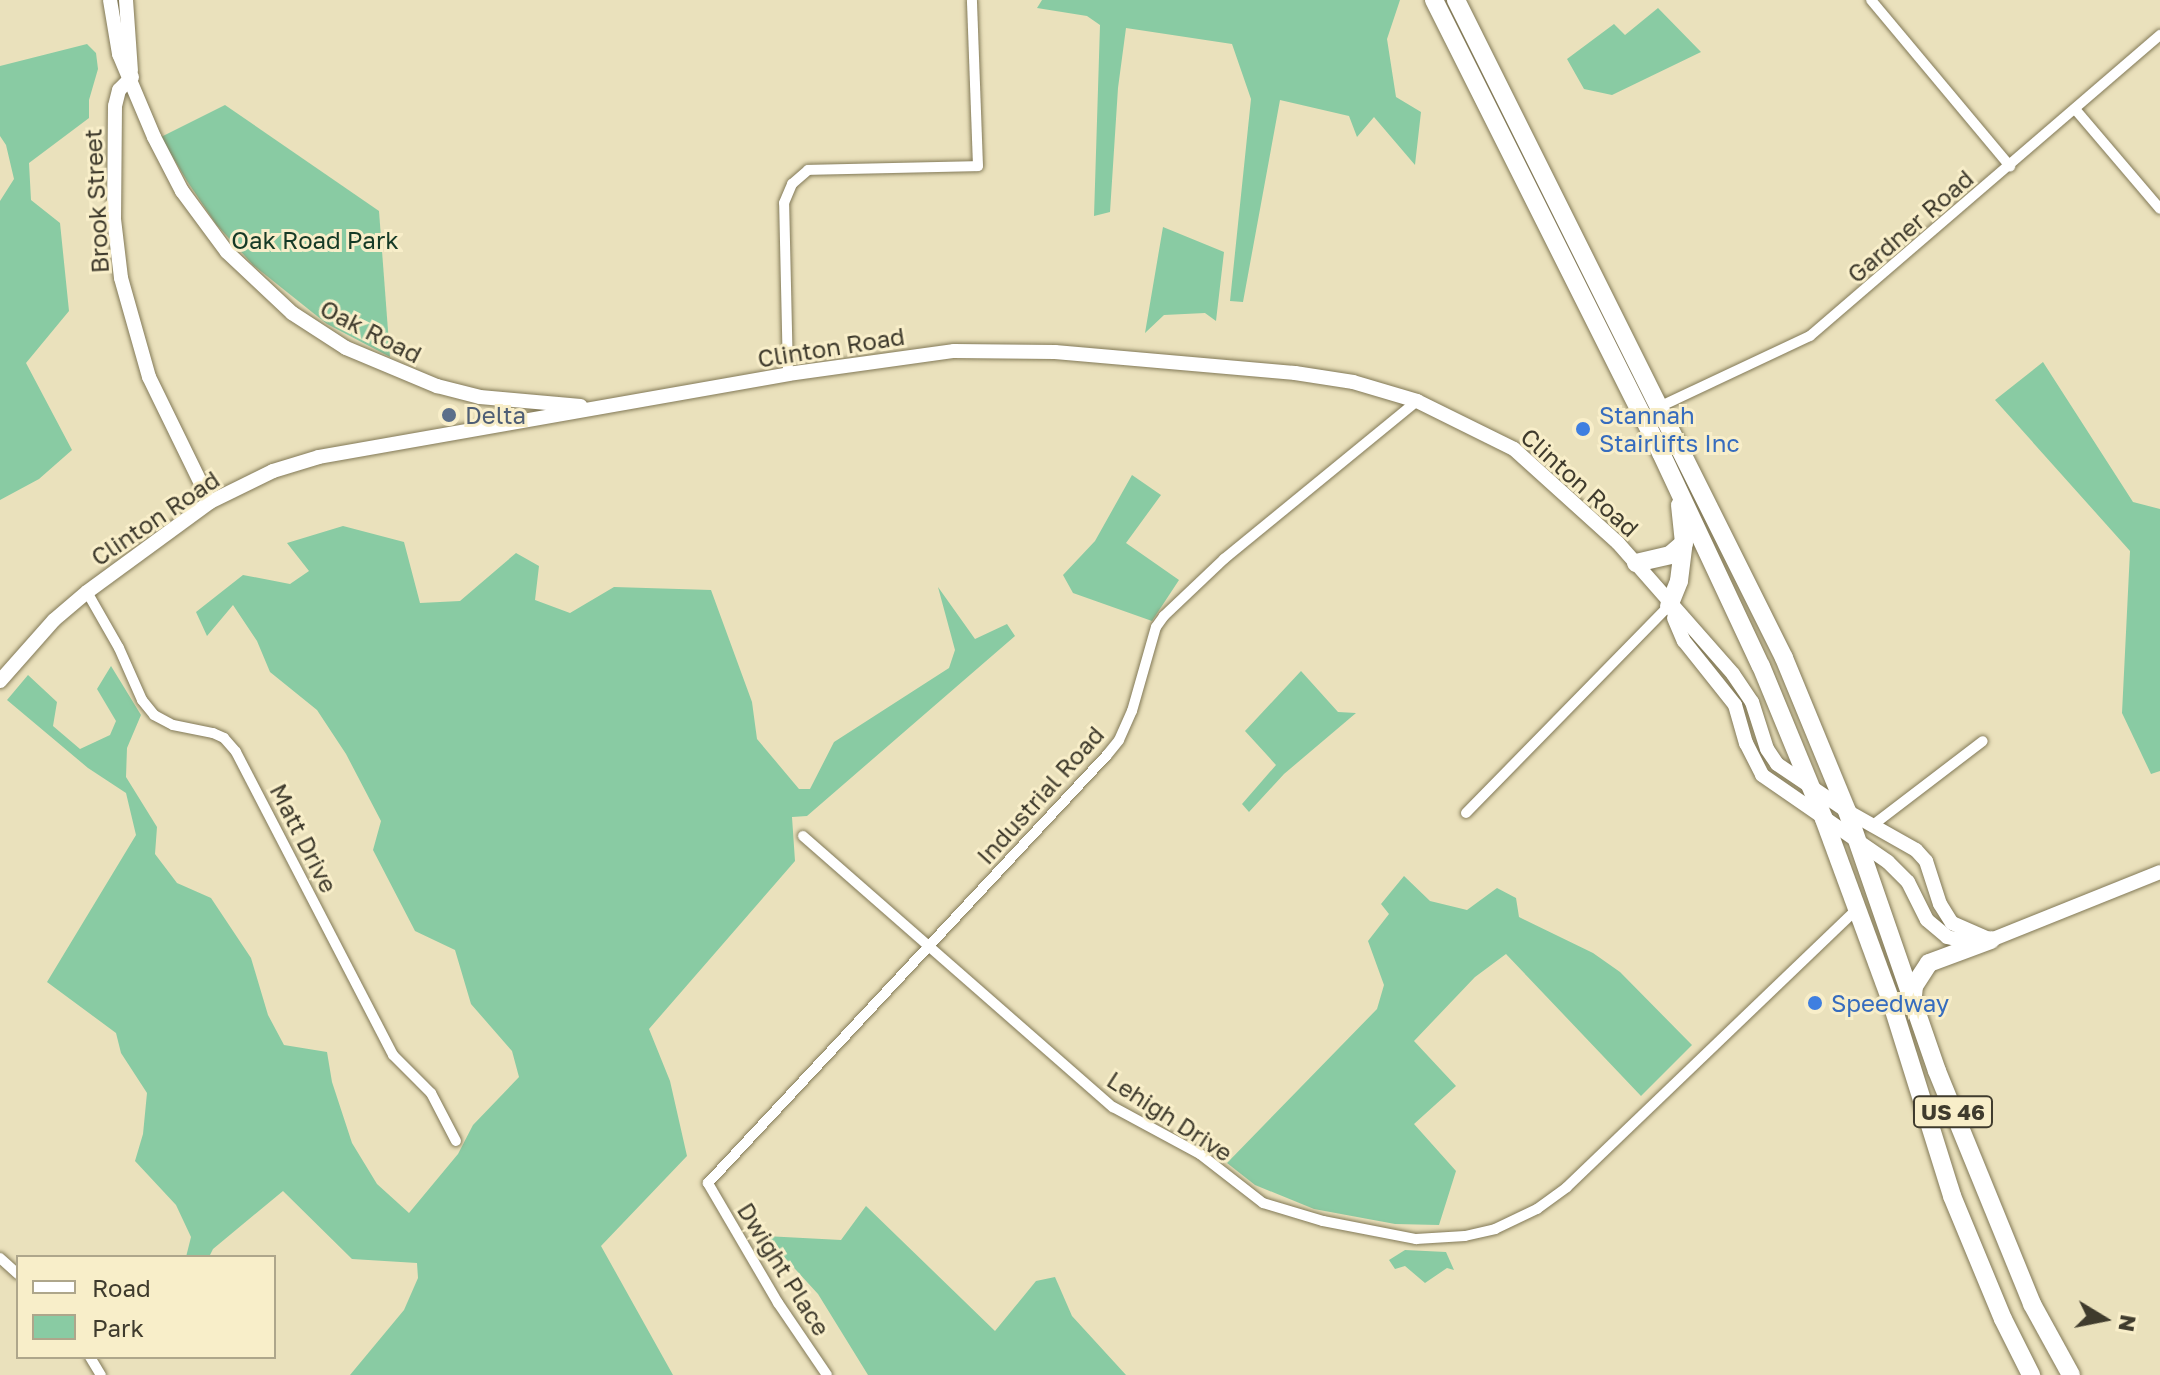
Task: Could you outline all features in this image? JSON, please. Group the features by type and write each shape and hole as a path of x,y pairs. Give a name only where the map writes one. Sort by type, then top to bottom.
{"highway":[{"name":"US 46","path":"1434,0 1661,453 1761,666 1824,819 1891,1001 1952,1196 2003,1319 2031,1375"},
{"name":"US 46","path":"1456,0 1784,658 1847,811 1912,1007 2032,1304 2071,1375"},
{"path":"1661,453 1681,508 1684,543 1679,581 1669,606"},
{"path":"1636,563 1670,555 1684,543"},
{"path":"1912,1007 1914,986 1929,963 1991,940"}],"street":[{"name":"Oak Road","path":"110,0 119,54 132,77 154,137 182,191 209,230 257,282 292,313 346,348 411,377 480,397 593,409"},
{"name":"Oak Road","path":"126,0 132,77"},
{"path":"788,374 784,203 792,184 808,170 978,166 972,0"},
{"path":"1871,0 2010,166"},
{"name":"Gardner Road","path":"1659,407 1810,336 2160,35"},
{"name":"Brook Street","path":"132,77 119,90 115,106 114,219 121,278 149,377 210,502"},
{"path":"2075,109 2160,209"},
{"name":"Clinton Road","path":"0,681 54,620 87,592 210,502 294,463 788,374 954,351 1019,350 1295,373 1353,382 1417,401 1514,449 1567,494 1636,563 1669,606"},
{"path":"480,397 494,405 498,426"},
{"name":"Industrial Road","path":"708,1183 1119,740 1132,711 1156,627 1164,616 1224,559 1417,401"},
{"name":"Matt Drive","path":"87,592 119,648 142,700 154,715 173,725 213,733 224,738 236,752 393,1055 431,1093 456,1141"},
{"path":"1669,606 1744,688 1767,749 1777,764 1847,811 1903,842 1926,861 1940,904 1952,923 1968,933 1991,940"},
{"path":"1466,813 1669,606"},
{"path":"1669,606 1684,641 1735,705 1754,762 1762,775 1899,872 1936,929 1947,937 1965,941 1991,940 2160,872"},
{"path":"1873,825 1983,741"},
{"name":"Lehigh Drive","path":"803,836 1113,1107 1200,1154 1263,1203 1323,1221 1416,1239 1465,1236 1495,1229 1537,1209 1567,1187 1857,909"},
{"name":"Dwight Place","path":"708,1183 778,1303 827,1375"},
{"path":"0,1258 16,1272"}],"green space":[{"path":"1042,0 1400,0 1387,39 1396,97 1421,112 1415,165 1374,117 1357,137 1349,116 1280,100 1243,302 1230,301 1251,99 1232,44 1126,28 1118,88 1110,212 1094,216 1100,25 1087,16 1037,8"},
{"path":"1658,8 1701,52 1612,95 1584,89 1567,59 1614,24 1625,35"},
{"path":"87,44 96,53 98,69 89,100 89,118 29,163 31,200 60,223 69,311 26,363 72,450 39,479 0,500 0,201 14,179 6,145 0,136 0,66"},
{"name":"Oak Road Park","path":"225,105 379,211 390,357 327,324 253,265 216,224 187,181 161,137"},
{"path":"1163,227 1224,252 1216,321 1205,313 1164,315 1145,333"},
{"path":"2043,362 2133,502 2160,509 2160,771 2151,774 2122,713 2130,551 1995,400"},
{"path":"1132,475 1161,495 1126,543 1179,580 1152,621 1073,593 1063,575 1095,541"},
{"path":"343,526 404,542 420,603 460,601 516,553 539,566 535,600 570,613 614,587 711,590 752,702 757,739 799,789 810,789 834,742 949,668 955,650 938,587 975,639 1007,624 1015,636 807,816 792,817 795,861 649,1029 670,1081 687,1156 601,1246 673,1375 350,1375 404,1310 418,1278 417,1263 352,1259 283,1191 213,1249 210,1255 186,1255 191,1237 176,1205 135,1161 143,1134 147,1093 121,1053 116,1033 47,982 136,835 126,793 88,768 7,700 28,675 57,702 53,726 80,749 110,735 116,721 97,689 111,666 141,715 127,748 126,777 157,827 155,854 177,883 211,898 251,958 268,1015 284,1045 327,1052 332,1082 352,1143 377,1184 409,1213 458,1154 473,1125 519,1077 512,1051 471,1004 455,950 415,931 373,850 381,821 346,754 317,710 270,672 257,641 233,605 207,636 196,612 243,575 290,584 309,571 287,543"},
{"path":"1301,671 1338,712 1356,713 1284,774 1249,812 1242,804 1276,765 1245,731"},
{"path":"1404,876 1430,901 1467,910 1497,888 1516,898 1519,917 1593,953 1620,972 1692,1045 1641,1096 1506,954 1475,977 1414,1041 1456,1086 1414,1124 1456,1171 1439,1225 1395,1224 1314,1209 1255,1185 1227,1163 1377,1009 1384,985 1368,941 1389,914 1381,904"},
{"path":"866,1206 995,1331 1036,1281 1055,1277 1072,1316 1126,1375 868,1375 818,1294 765,1236 841,1240"},
{"path":"1405,1250 1446,1252 1454,1270 1447,1268 1425,1283 1405,1266 1395,1269 1389,1260"}],"place":[{"name":"Delta","path":"449,415"},
{"name":"Stannah Stairlifts Inc","path":"1583,429"},
{"name":"Speedway","path":"1815,1003"}]}
